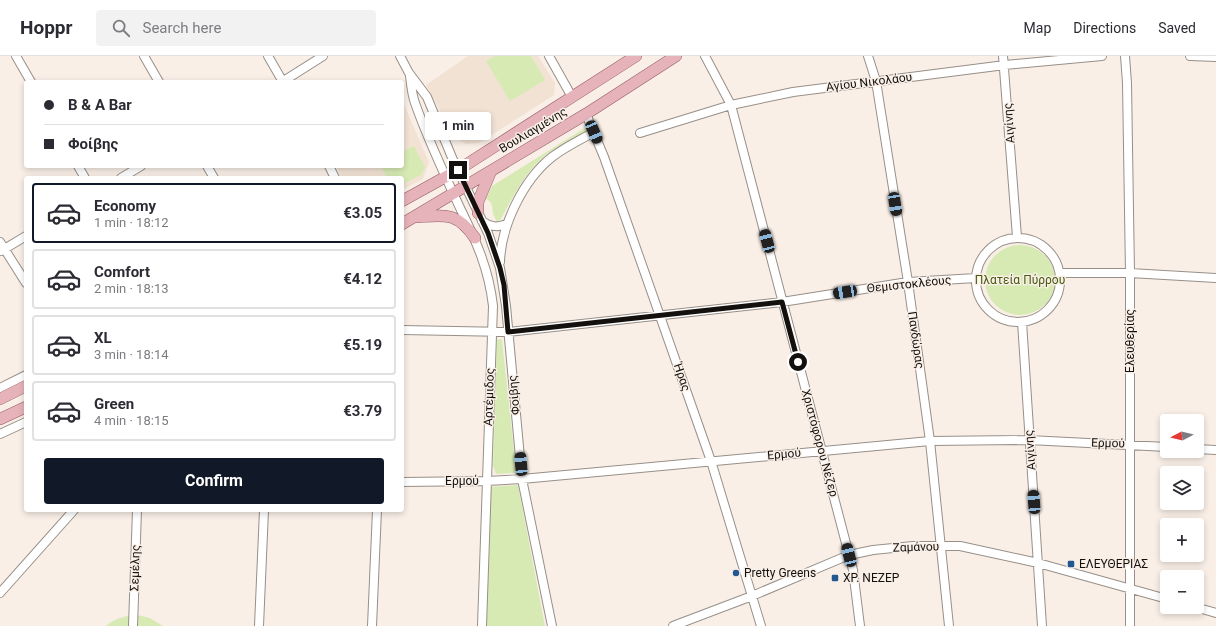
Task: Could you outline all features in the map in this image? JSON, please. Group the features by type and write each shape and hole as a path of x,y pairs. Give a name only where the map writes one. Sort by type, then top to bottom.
{"main road":[{"name":"Βουλιαγμένης","path":"404,200 458,170 636,56"},
{"name":"Βουλιαγμένης","path":"404,223 586,114 676,56"},
{"path":"480,217 478,202 491,170"},
{"path":"414,217 449,216 467,226 475,238"},
{"path":"0,399 24,387"},
{"path":"0,419 24,408"}],"street":[{"path":"16,56 30,80"},
{"path":"144,56 158,80"},
{"path":"268,56 282,80"},
{"path":"286,80 323,56"},
{"path":"400,56 409,73"},
{"path":"549,56 572,97"},
{"name":"Χριστόφορου Νέζερ","path":"705,56 731,105 853,570 860,626"},
{"name":"Πανδώρας","path":"868,56 876,81 908,282 930,441 949,626"},
{"name":"Αιγίνης","path":"1004,56 1017,237"},
{"name":"Αγίου Νικολάου","path":"640,133 731,105 793,92 876,81 1102,56"},
{"name":"Ελευθερίας","path":"1124,56 1127,83 1130,273 1130,626"},
{"path":"1190,56 1216,57"},
{"name":"Φοίβης","path":"409,73 427,97 465,186 488,233 500,268 504,285 522,479 552,626"},
{"name":"Αρτέμιδος","path":"409,73 415,102 446,176 475,238 491,290 492,306 482,626"},
{"name":"Ήρας","path":"586,114 604,157 711,461 761,626"},
{"path":"500,268 502,246 507,224 521,195 536,173 542,166 564,149 594,132"},
{"path":"124,176 138,168"},
{"path":"480,217 487,225 494,227 500,227 507,224"},
{"path":"24,237 2,247 24,280"},
{"path":"1017,237 1032,240 1045,247 1055,259 1060,273 1060,287 1055,300 1047,311 1036,318 1022,322 1008,321 995,315 984,305 978,292 976,278 980,262 989,250 1002,241 1017,237"},
{"path":"1060,273 1130,273 1216,278"},
{"name":"Θεμιστοκλέους","path":"508,332 782,302 908,282 976,278"},
{"name":"Αιγίνης","path":"1022,322 1042,626"},
{"path":"404,330 508,332"},
{"path":"0,388 24,377"},
{"path":"0,434 24,423"},
{"name":"Ερμού","path":"404,482 487,482 930,441 1029,440 1160,446"},
{"path":"1204,449 1216,450"},
{"path":"0,593 72,512"},
{"name":"Σεμέλης","path":"133,626 137,512"},
{"path":"259,626 264,512"},
{"path":"372,626 377,512"},
{"name":"Ζαμάνου","path":"673,626 752,596 849,555 873,550 914,546 960,546 1038,563 1160,597"},
{"path":"1204,610 1216,613"}],"shaded area":[{"path":"468,56 538,56 555,83 554,95 479,143 466,144 457,139 451,131 426,85"},
{"path":"404,105 429,162 423,179 404,189 404,176 341,176 337,168 404,168"}],"green space":[{"path":"495,56 531,56 545,80 510,101 486,61"},
{"path":"588,127 589,130 572,138 548,153 533,167 521,183 501,219 495,223 496,220 493,214 492,205 486,199 492,186"},
{"path":"414,146 425,167 421,175 404,183 404,176 386,176 382,168 404,168 404,151"},
{"name":"Πλατεία Πύρρου","path":"1020,245 1039,251 1049,261 1055,280 1049,299 1039,309 1020,315 1001,309 991,299 985,280 991,261 1001,251"},
{"path":"497,340 502,340 516,469 515,473 496,474 493,465"},
{"path":"518,485 545,626 485,626 490,487"},
{"path":"137,615 150,618 163,626 106,626 120,618"}],"place":[{"name":"ΕΛΕΥΘΕΡΙΑΣ","path":"1071,564"},
{"name":"Pretty Greens","path":"736,573"},
{"name":"ΧΡ. ΝΕΖΕΡ","path":"835,578"}],"route":[{"path":"458,170 494,248 504,285 508,332 782,302 798,362"}]}
